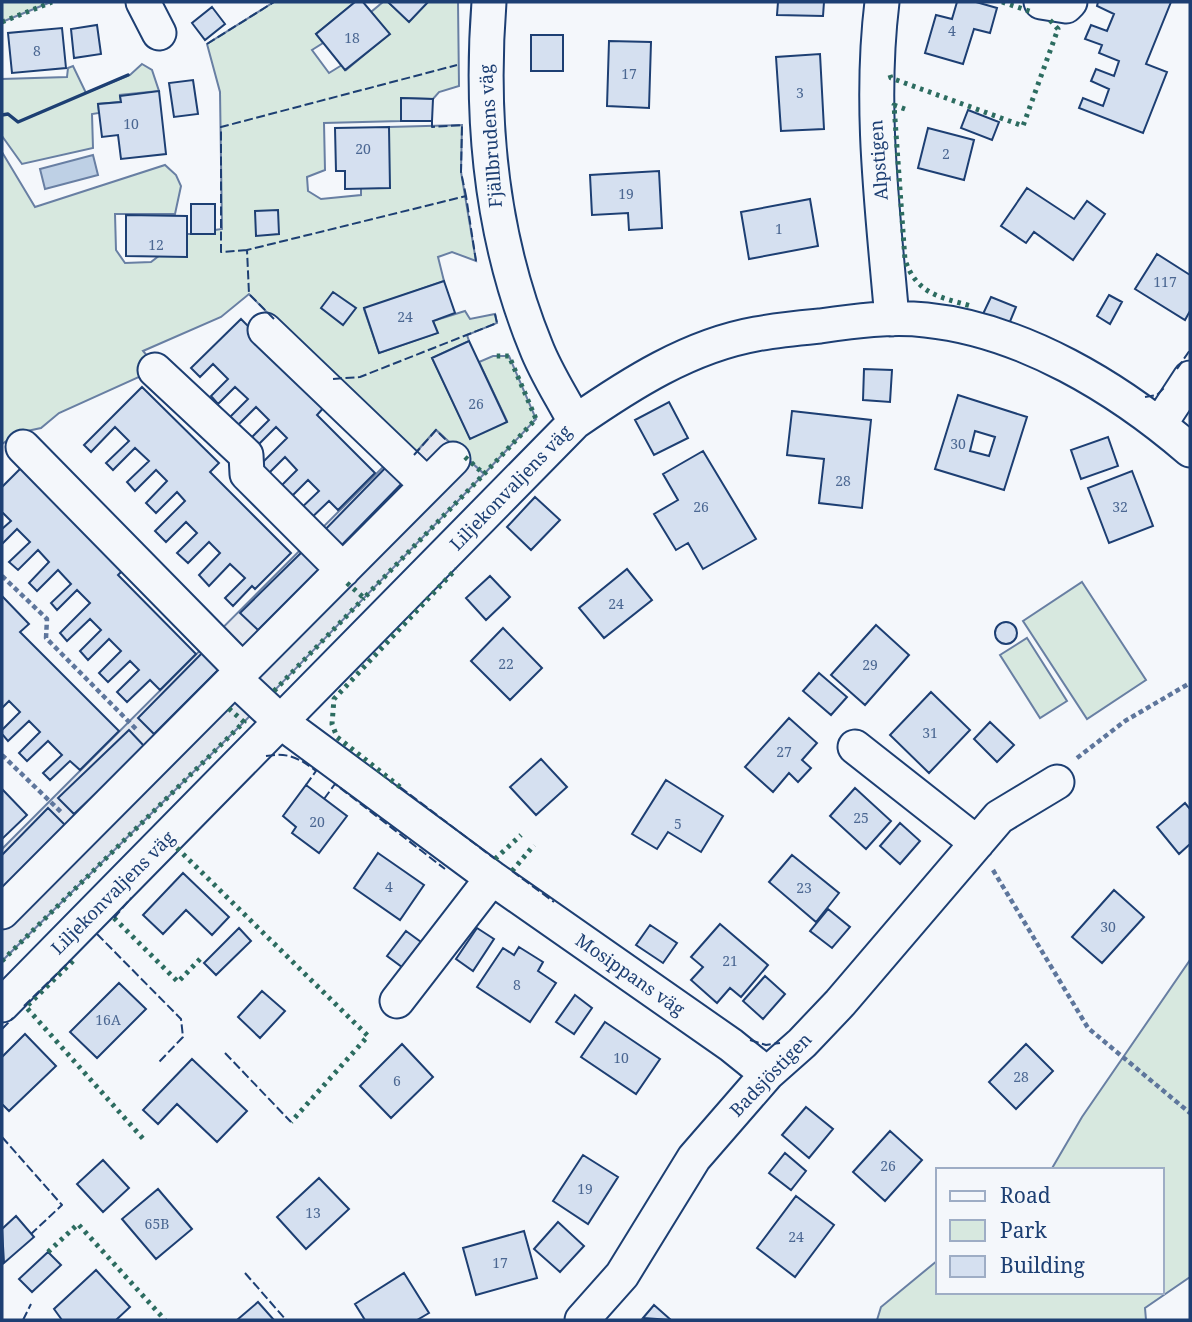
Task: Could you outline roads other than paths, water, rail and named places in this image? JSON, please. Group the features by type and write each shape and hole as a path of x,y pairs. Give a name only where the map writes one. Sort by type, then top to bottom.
{"street":[{"path":"143,2 159,33"},
{"name":"Fjällbrudens väg","path":"489,2 485,51 486,109 492,182 500,229 511,274 536,349 575,422"},
{"name":"Alpstigen","path":"882,2 876,54 876,118 892,319"},
{"path":"1041,2 1066,6 1070,2"},
{"name":"Liljekonvaljens väg","path":"2,1005 575,422 628,385 712,347 754,334 892,319 926,320 965,327 1050,358 1130,401 1190,450"},
{"path":"265,331 426,484"},
{"path":"155,370 246,455 247,474 343,570"},
{"path":"1160,424 1190,378"},
{"path":"23,447 239,675"},
{"path":"2,912 453,459"},
{"name":"Mosippans väg","path":"239,675 281,722 492,878 731,1045 767,1074"},
{"path":"855,747 977,843"},
{"name":"Badsjöstigen","path":"582,1320 622,1275 694,1158 767,1074 830,1013 999,817 1057,782"},
{"path":"397,1001 492,878"}],"water":[{"path":"93,155 98,175 45,189 40,169"}]}
